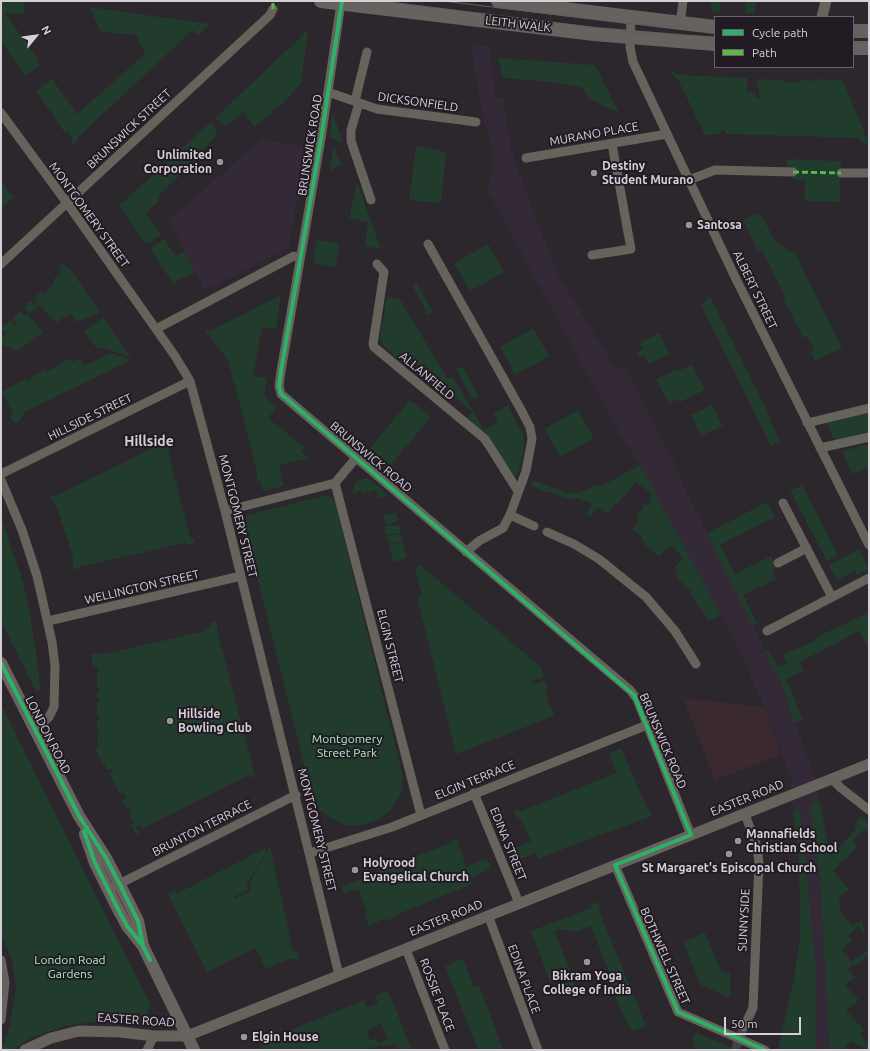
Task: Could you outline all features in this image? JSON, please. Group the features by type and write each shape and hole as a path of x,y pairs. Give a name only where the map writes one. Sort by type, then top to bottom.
{"main road":[{"name":"LEITH WALK","path":"321,1 341,2 630,37 714,44"},
{"name":"LEITH WALK","path":"498,1 553,5 631,18 680,24 714,26"},
{"path":"854,31 869,32"},
{"path":"854,48 869,48"},
{"name":"LONDON ROAD","path":"1,663 34,731 79,816 106,858 119,883 138,921 143,946"},
{"name":"LONDON ROAD","path":"79,816 95,863 108,890 127,926 143,946 194,1050"}],"street":[{"path":"680,24 682,1"},
{"path":"822,16 826,1"},
{"name":"BRUNSWICK ROAD","path":"341,2 328,92 279,386 283,396 630,690 637,699 691,835"},
{"name":"BRUNSWICK STREET","path":"1,264 270,15 273,9"},
{"name":"ALBERT STREET","path":"631,18 630,48 633,62 689,180 869,545"},
{"name":"DICKSONFIELD","path":"367,52 351,133 351,141 371,200"},
{"name":"DICKSONFIELD","path":"328,92 381,110 476,122"},
{"name":"MONTGOMERY STREET","path":"1,113 156,329 190,381 225,511 340,975"},
{"name":"MURANO PLACE","path":"526,158 667,134"},
{"path":"592,255 632,249 612,144"},
{"path":"689,180 715,170 793,172"},
{"path":"841,173 869,173"},
{"path":"428,244 530,427 532,439 526,471 510,515 503,528 479,541 466,552"},
{"path":"156,329 294,256"},
{"name":"ALLANFIELD","path":"377,264 384,272 373,344 374,347 485,439 518,491"},
{"name":"HILLSIDE STREET","path":"1,474 190,381"},
{"path":"808,423 869,408"},
{"path":"820,448 869,437"},
{"path":"225,511 335,483 356,458"},
{"path":"1,480 30,551 48,621 55,666 54,707 49,717 34,731"},
{"name":"ELGIN STREET","path":"335,483 421,815"},
{"path":"783,503 832,597"},
{"path":"510,515 534,526"},
{"path":"547,532 574,544 599,559 646,597 676,631 696,664"},
{"path":"778,563 807,548"},
{"name":"WELLINGTON STREET","path":"48,621 241,576"},
{"path":"767,631 869,578"},
{"name":"ELGIN TERRACE","path":"310,853 378,831 421,815 647,725"},
{"name":"EASTER ROAD","path":"25,1050 51,1038 79,1031 120,1032 154,1036 187,1036 869,764"},
{"path":"832,779 869,810"},
{"name":"EDINA STREET","path":"474,793 519,903"},
{"name":"BRUNTON TERRACE","path":"119,883 296,795"},
{"name":"SUNNYSIDE","path":"744,1027 753,1008 759,862 757,847 745,814"},
{"name":"BOTHWELL STREET","path":"615,865 678,1012 765,1050"},
{"path":"108,890 119,883"},
{"name":"EDINA PLACE","path":"488,915 538,1050"},
{"name":"ROSSIE PLACE","path":"406,949 445,1050"},
{"path":"1,960 5,982 1,1020"},
{"path":"147,1050 154,1036"}],"shaded area":[{"path":"470,44 490,47 490,59 496,98 503,98 511,149 535,217 561,280 616,369 625,365 682,478 683,486 781,683 813,772 831,862 846,1050 778,1050 795,973 800,936 798,848 793,810 792,781 764,707 736,643 640,465 621,436 488,192 493,159 490,138 484,122"},
{"path":"262,139 306,147 289,248 205,291 169,220"},
{"path":"683,698 764,707 781,755 715,780"}],"green space":[{"path":"1,1 25,1 24,14 5,13 37,58 39,66 25,75 1,41"},
{"path":"711,1 721,1 720,12 711,11"},
{"path":"746,1 756,1 755,13 745,13"},
{"path":"89,7 210,24 198,35 193,30 77,138 78,141 73,145 71,143 73,139 67,131 65,133 36,91 52,79 77,114 145,54 136,35 101,32"},
{"path":"304,31 307,31 308,34 301,79 304,80 285,101 255,127 243,112 225,126 215,118 302,36"},
{"path":"498,58 595,65 619,113 589,99 582,87 549,82 503,78"},
{"path":"673,72 681,75 747,78 747,92 755,93 755,98 760,98 756,79 785,80 784,82 799,82 799,80 812,81 813,79 843,80 869,144 862,143 859,138 726,134 725,130 721,130 720,134 705,135 678,80 671,73"},
{"path":"332,111 343,142 330,138"},
{"path":"211,122 217,132 215,138 200,152 201,155 158,196 159,200 146,213 161,235 146,244 118,204 123,202"},
{"path":"416,146 446,152 441,203 409,200"},
{"path":"333,147 342,164 330,171"},
{"path":"787,159 841,161 840,202 805,201 805,180 793,179 793,169 787,169"},
{"path":"1,180 11,195 15,196 1,208"},
{"path":"357,182 381,249 365,246 368,222 349,218"},
{"path":"756,213 758,215 761,214 776,243 782,245 790,252 794,251 842,348 815,361 811,352 814,350 807,336 803,338 783,298 785,296 762,250 758,251 743,220"},
{"path":"164,239 176,256 185,251 195,272 177,281 174,285 150,249"},
{"path":"317,240 339,244 336,267 313,263"},
{"path":"488,244 504,272 470,291 454,263"},
{"path":"64,263 67,268 69,267 100,312 77,322 71,313 56,323 40,305 28,315 43,333 17,351 1,344 1,333 4,336 6,333 1,328 10,320 15,325 17,323 12,318 20,311 25,316 29,313 24,307 30,301 35,306 37,304 34,298 41,292 44,294 55,283 53,280 60,273 59,267"},
{"path":"416,282 433,312 428,315 412,285"},
{"path":"281,295 276,329 262,327 253,376 267,378 264,396 277,407 268,418 304,447 301,452 311,458 279,465 284,486 263,491 260,480 258,481 253,455 250,451 252,451 228,360 205,331 208,329 210,331"},
{"path":"710,296 771,418 769,419 780,441 771,446 701,305"},
{"path":"387,297 399,298 447,378 453,377 484,430 498,422 493,414 508,405 523,434 525,444 517,476 513,475 486,433 467,418 472,412 446,390 441,396 434,390 439,383 405,354 399,360 383,345 380,338"},
{"path":"104,317 131,356 129,357 101,347 97,349 84,331"},
{"path":"533,328 549,356 515,375 500,347"},
{"path":"659,333 670,354 649,364 644,355 640,358 637,352 643,349 640,343"},
{"path":"111,353 131,360 25,412 19,422 14,423 10,416 13,414 2,392 25,379 27,381 44,369 46,373 69,358 72,362 80,358 84,366"},
{"path":"692,364 705,390 680,402 678,399 669,404 656,379"},
{"path":"462,366 479,396 472,399 456,369"},
{"path":"410,400 431,417 390,466 370,448"},
{"path":"712,405 723,426 701,436 691,415"},
{"path":"578,410 594,438 560,457 545,429"},
{"path":"869,413 869,432 834,440 827,423"},
{"path":"170,435 171,439 168,439 167,444 190,537 195,540 194,543 187,545 184,543 79,567 73,571 73,557 57,508 53,501 51,501 50,497 55,496 161,444 161,439"},
{"path":"869,444 869,467 852,474 842,451"},
{"path":"640,465 721,615 709,621 690,594 692,592 676,575 678,573 674,568 683,558 671,545 659,556 645,545 646,544 640,539 642,537 632,530 639,520 636,517 645,504 647,505 651,501 649,499 652,494 635,482 625,497 624,496 618,504 615,503 608,514 598,507 590,517 586,513 592,504 577,498 574,500 556,495 550,491 549,493 530,485 531,482 534,481 569,493 579,493 597,485 600,487"},
{"path":"366,478 376,484 388,496 378,498 376,490 363,494 362,491 352,494 354,484"},
{"path":"802,485 838,555 827,561 790,491"},
{"name":"Montgomery Street Park","path":"327,495 334,499 403,777 402,792 391,810 379,820 358,826 345,825 327,816 319,809 311,794 244,523 244,520 246,521 247,519 245,518 248,515"},
{"path":"767,502 775,517 720,545 735,574 771,556 777,568 772,570 776,579 743,595 757,624 753,626 707,533"},
{"path":"396,513 398,521 386,525 383,515"},
{"path":"1,517 23,582 31,619 38,667 39,692 36,691 1,621"},
{"path":"399,525 401,533 386,535 384,526"},
{"path":"401,534 403,541 389,544 387,536"},
{"path":"403,542 407,558 393,562 391,554 395,552 391,553 389,545"},
{"path":"859,549 869,569 857,575 855,571 837,580 829,565"},
{"path":"420,565 541,667 544,677 532,681 534,684 545,680 548,690 545,691 554,716 456,754 417,597 422,594 415,571"},
{"path":"866,611 869,617 869,649 859,631 800,662 804,671 786,679 803,719 795,723 781,683 765,651 768,649 778,667 787,663 783,655 816,640 815,638 865,614"},
{"path":"217,621 217,630 255,776 251,778 249,775 142,829 140,825 136,827 139,833 136,835 131,825 134,823 129,813 132,811 131,808 127,809 122,800 126,798 123,793 120,794 109,773 112,771 111,769 107,770 95,749 98,747 97,730 99,730 99,728 97,727 97,720 100,720 100,717 97,717 97,701 100,701 100,698 97,698 97,691 100,691 100,688 97,688 97,672 99,672 99,669 93,665 91,654 97,652 97,654 104,654 201,632 206,630 206,628 211,627 211,623"},
{"name":"London Road Gardens","path":"1,704 150,1004 147,1016 138,1024 95,1022 64,1026 31,1038 13,1050 1,1050 10,1026 16,988 12,961 1,933"},
{"path":"621,748 652,816 541,858 540,861 536,853 514,861 510,850 531,841 521,819 516,817 514,811 518,809 521,811 616,773 609,753"},
{"path":"820,801 830,857 856,829 855,823 858,819 862,816 869,825 869,834 867,831 863,830 853,840 858,846 848,855 849,857 843,862 842,860 838,863 840,865 833,871 849,889 839,898 841,913 852,926 862,921 865,932 864,933 858,926 848,935 852,941 842,950 852,961 869,949 869,955 856,966 854,964 848,969 855,977 845,985 859,1000 846,1010 864,1030 860,1034 869,1045 869,1050 851,1041 846,1046 846,1050 830,1050 820,878 810,805"},
{"path":"800,809 816,971 816,1050 778,1050 795,973 800,936 798,848 793,812"},
{"path":"459,838 458,843 466,866 487,859 491,868 471,878 472,884 394,916 395,918 388,921 386,918 372,924 371,928 369,927 365,914 367,913 359,889 344,894 341,887 362,879 364,885 374,881 372,875 378,871 453,842 453,840"},
{"path":"270,846 293,951 297,951 299,958 292,960 289,959 266,969 255,948 207,972 168,894 175,891 178,893 266,848 266,852 247,884 248,890 234,897 235,899 251,891 249,884"},
{"path":"597,902 600,906 599,910 646,1026 632,1031 623,1015 611,983 613,982 591,926 576,932 559,929 555,931 576,986 575,989 568,992 564,991 561,981 551,984 531,931 591,908 591,905"},
{"path":"705,933 722,973 730,973 730,998 701,985 683,942"},
{"path":"463,958 474,987 479,985 503,1050 478,1050 445,966"},
{"path":"388,990 412,1050 398,1050 395,1044 356,1050 262,1050 259,1043 364,1000 367,1007 378,1003 375,996","holes":["381,1024 388,1039 378,1043 376,1039 370,1040 366,1031"]},
{"path":"695,1032 732,1048 731,1050 695,1050 692,1040"}],"tunnel":[{"path":"735,1050 744,1027"}],"tram line":[{"path":"382,1 630,32 714,37"},
{"path":"443,1 631,24 714,29"},
{"path":"854,35 869,36"},
{"path":"854,42 869,42"}],"marked path":[{"path":"273,1 273,9"},
{"path":"793,172 841,173"}],"cycle path":[{"path":"342,1 321,139 281,371 279,386 281,394 634,695 691,835 615,865 678,1012 765,1050"},
{"path":"1,663 79,816 106,858 119,883 138,921 143,946"},
{"path":"84,831 95,863 120,913 127,926 143,946 150,960"}],"place":[{"name":"Unlimited Corporation","path":"220,162"},
{"name":"Destiny Student Murano","path":"594,173"},
{"name":"Santosa","path":"689,225"},
{"name":"Hillside Bowling Club","path":"170,721"},
{"name":"Mannafields Christian School","path":"738,841"},
{"name":"St Margaret's Episcopal Church","path":"729,854"},
{"name":"Holyrood Evangelical Church","path":"355,870"},
{"name":"Bikram Yoga College of India","path":"587,962"},
{"name":"Elgin House","path":"244,1037"}],"district":[{"name":"Hillside","path":"149,441"}]}
